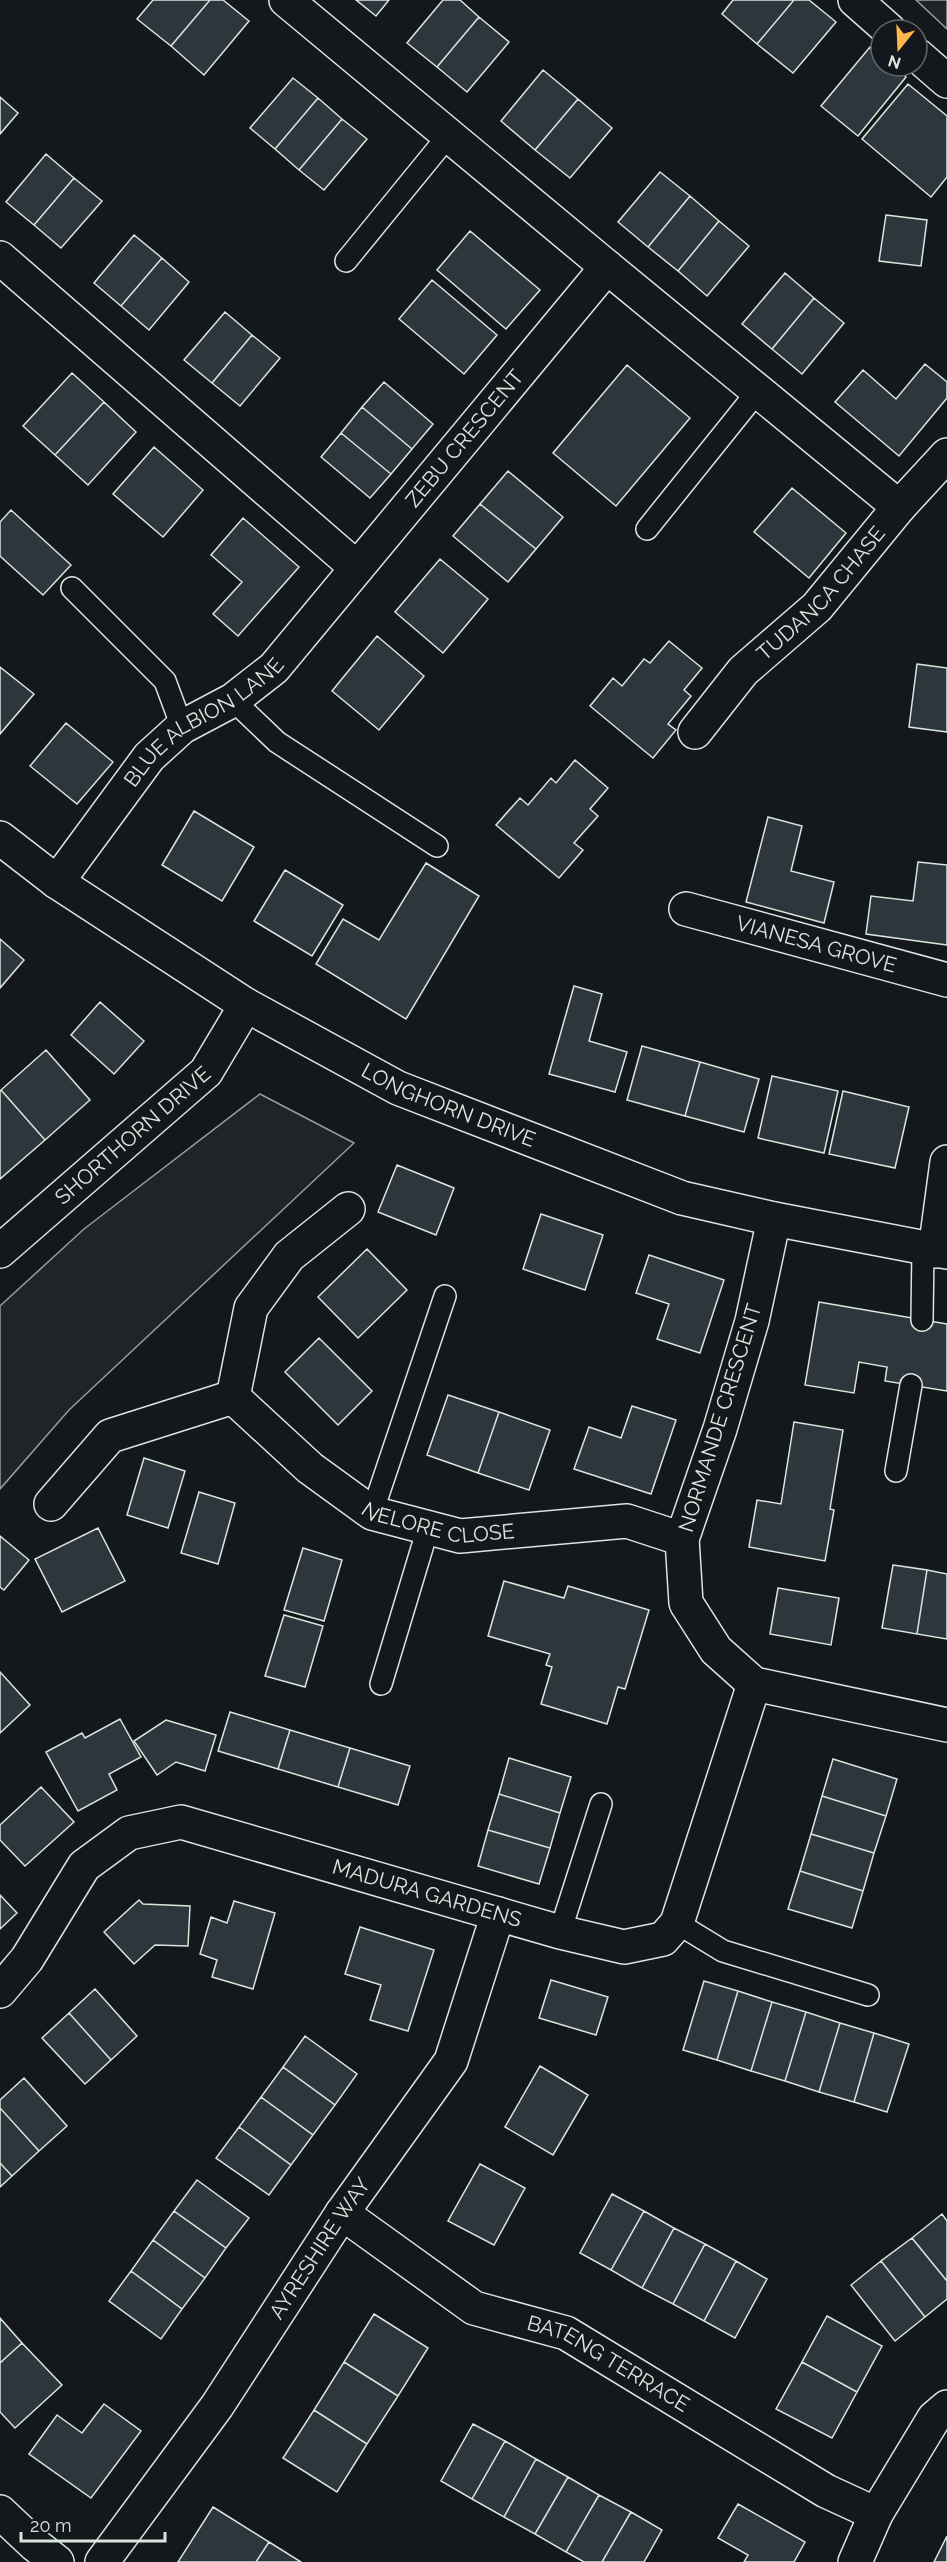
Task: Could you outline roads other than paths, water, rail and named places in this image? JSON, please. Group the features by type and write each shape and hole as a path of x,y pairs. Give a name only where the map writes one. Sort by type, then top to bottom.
{"street":[{"path":"286,0 756,392 899,507"},
{"path":"855,0 875,18"},
{"path":"929,65 947,81"},
{"path":"0,258 357,568"},
{"name":"ZEBU CRESCENT","path":"357,568 607,267"},
{"name":"TUDANCA CHASE","path":"695,732 743,672 817,607 899,507 947,455"},
{"name":"BLUE ALBION LANE","path":"57,882 149,757 182,727 233,700 274,668 357,568"},
{"name":"LONGHORN DRIVE","path":"0,838 57,882 246,1005 398,1088 682,1198 774,1219 935,1250"},
{"name":"VIANESA GROVE","path":"686,909 947,980"},
{"name":"SHORTHORN DRIVE","path":"0,1251 206,1072 246,1005"},
{"path":"935,1250 947,1162"},
{"path":"51,1504 110,1436 233,1397 251,1308 289,1256 348,1209"},
{"name":"NORMANDE CRESCENT","path":"774,1219 752,1321 720,1429 682,1539 686,1602 716,1650 754,1684 947,1725"},
{"name":"NELORE CLOSE","path":"233,1397 310,1468 372,1513 460,1536 627,1521 682,1539"},
{"path":"677,1923 754,1684"},
{"name":"MADURA GARDENS","path":"0,1991 27,1959 84,1866 129,1833 181,1822 560,1932 624,1947 663,1939 677,1923"},
{"name":"AYRESHIRE WAY","path":"102,2562 217,2406 342,2213 451,2061 498,1914"},
{"name":"BATENG TERRACE","path":"342,2213 474,2308 566,2333 826,2491 876,2514"},
{"path":"855,2562 876,2514 934,2418 947,2407"},
{"path":"0,2512 57,2562"}],"lane":[{"path":"346,261 448,136"},
{"path":"647,529 756,392"},
{"path":"72,588 165,681 182,727"},
{"path":"233,700 277,742 437,846"},
{"path":"922,1320 935,1250"},
{"path":"372,1513 445,1296"},
{"path":"896,1471 911,1385"},
{"path":"381,1684 428,1528"},
{"path":"560,1932 601,1804"},
{"path":"677,1923 723,1951 868,1995"}]}
